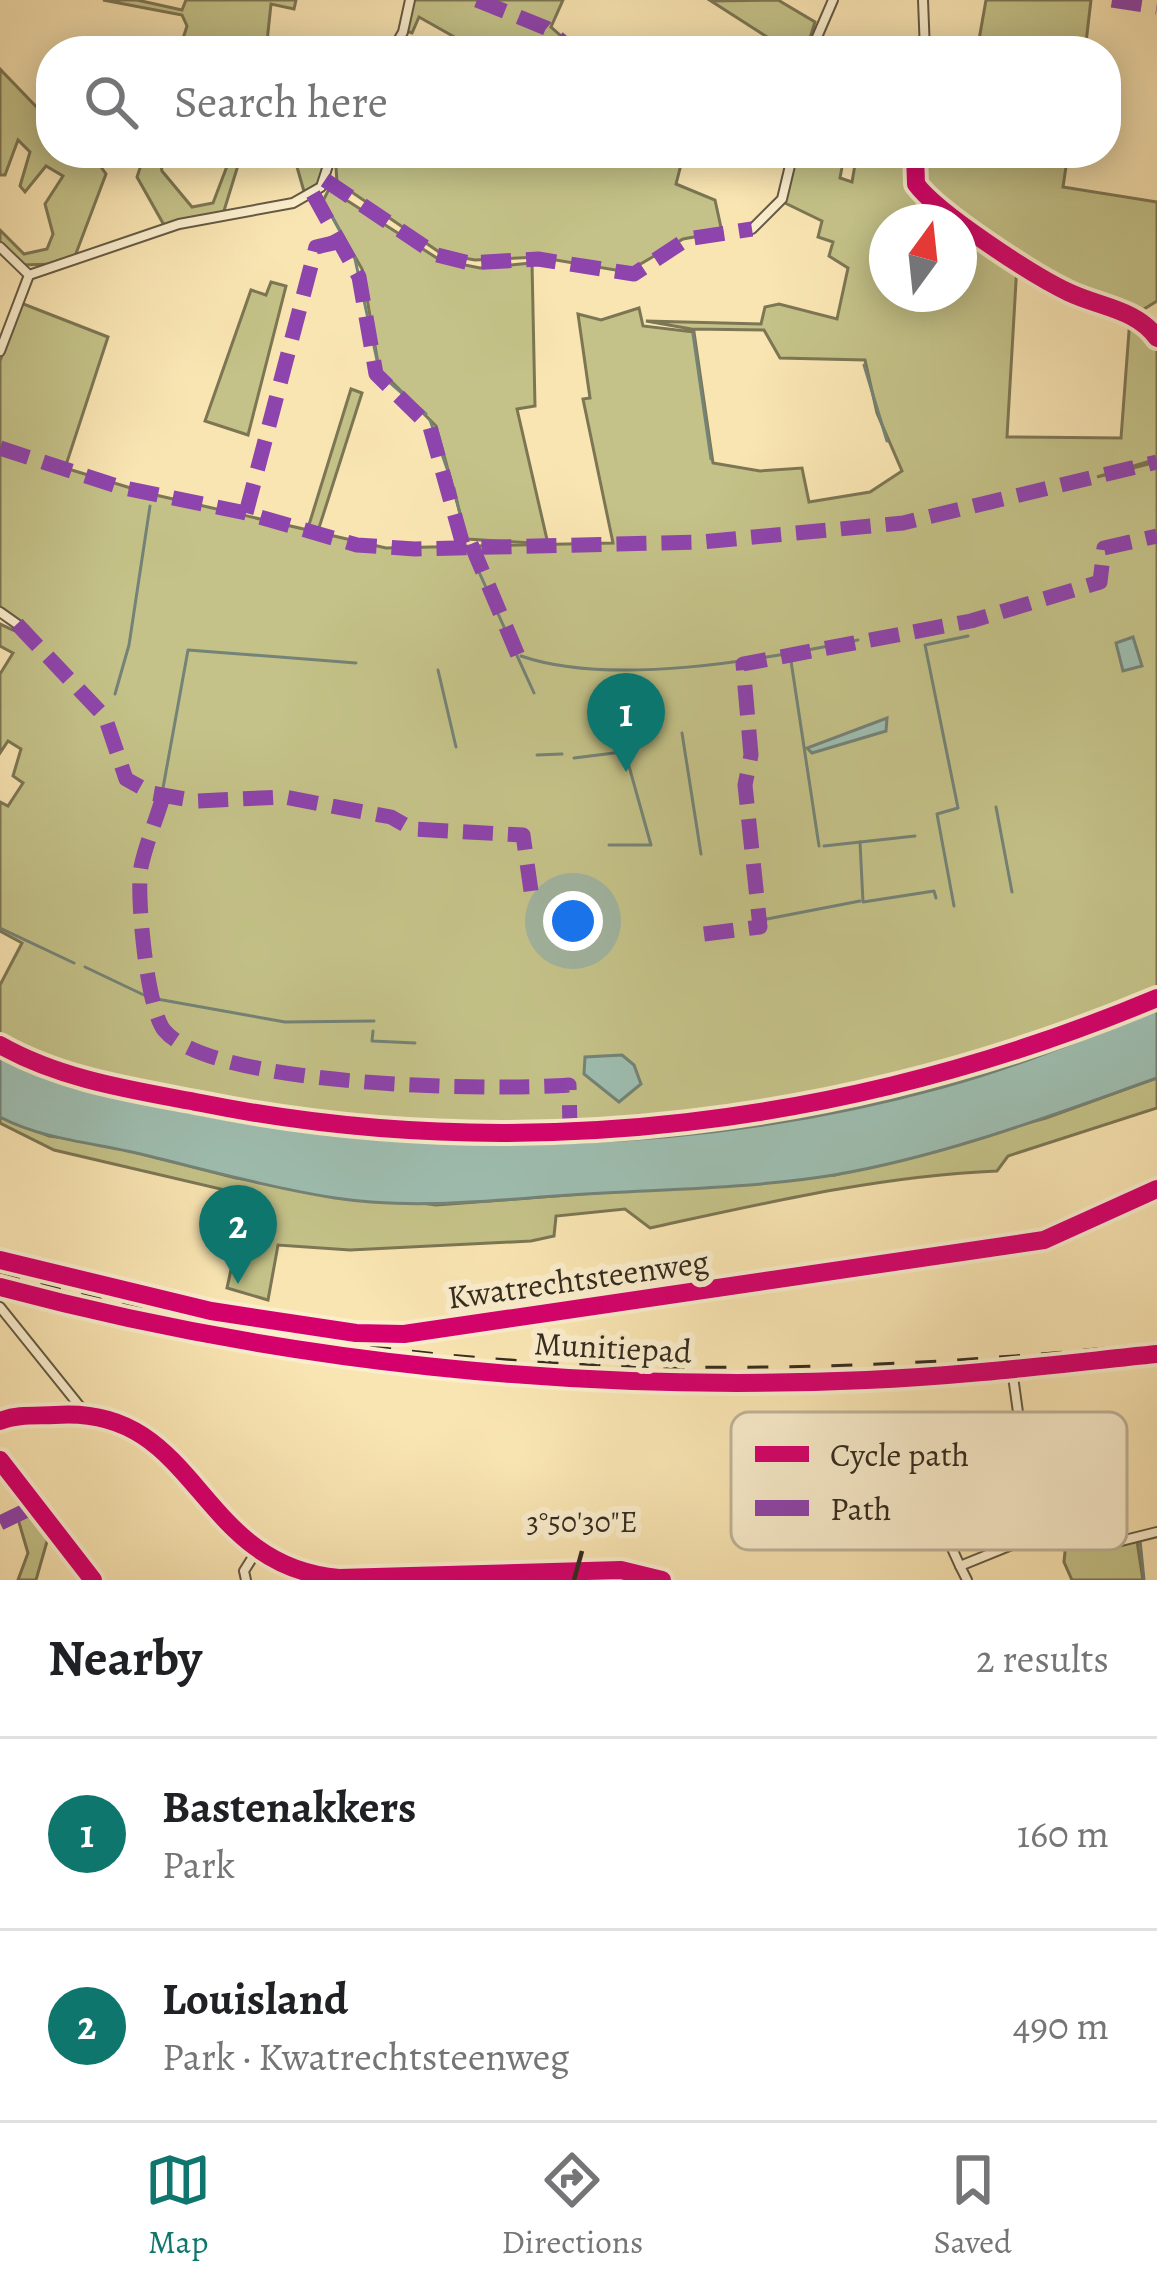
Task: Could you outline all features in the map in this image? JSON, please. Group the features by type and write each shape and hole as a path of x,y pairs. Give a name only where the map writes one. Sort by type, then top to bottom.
{"main road":[{"path":"0,1460 93,1580"}],"street":[{"path":"401,36 410,0"},
{"path":"817,36 833,0"},
{"path":"923,0 924,36"},
{"path":"29,275 179,224 294,202 321,187 327,168"},
{"path":"752,229 782,199 789,168"},
{"path":"915,168 916,184 937,205 1064,290 1138,318 1157,338"},
{"path":"0,247 29,275"},
{"path":"0,351 29,275"},
{"path":"0,612 17,624"},
{"name":"Kwatrechtsteenweg","path":"0,1260 211,1311 356,1334 404,1334 1044,1240 1157,1189"},
{"path":"0,1306 86,1414"},
{"path":"1012,1369 1018,1412"},
{"path":"0,1421 86,1414 140,1434 175,1459 219,1517 256,1552 295,1571 339,1578 621,1570 662,1580"},
{"path":"1127,1540 1157,1532"},
{"path":"953,1550 967,1580"},
{"path":"961,1566 1000,1550"},
{"path":"246,1580 244,1571 256,1552"}],"shaded area":[{"path":"103,0 137,0 182,10 186,0 296,0 294,9 271,4 268,36 184,36 187,26 182,15"},
{"path":"412,0 563,0 551,27 561,36 453,36 419,17 412,33 406,31"},
{"path":"778,0 815,22 811,36 766,36 711,1"},
{"path":"986,0 1091,0 1087,36 980,36"},
{"path":"0,69 36,106 36,168 44,168 25,192 20,186 30,152 18,140 5,175 0,175"},
{"path":"49,168 102,168 106,174 75,256 56,264 21,265 0,242 0,230 24,254 47,249 53,234 45,204 63,176"},
{"path":"140,168 162,168 192,207 213,203 226,168 237,168 223,214 164,225 137,177"},
{"path":"297,168 324,168 316,190 305,195"},
{"path":"336,168 680,168 676,184 715,200 722,232 683,239 627,272 538,257 475,260 442,254 337,182"},
{"path":"793,168 842,168 840,178 852,182 854,168 914,168 915,190 932,204 869,204 869,312 977,312 977,237 1017,264 1007,437 1121,438 1130,318 1157,343 1157,459 1097,477 1157,462 1157,1010 997,1070 855,1109 669,1136 573,1142 383,1139 290,1129 99,1092 0,1057 0,985 22,943 0,931 0,802 8,806 23,783 13,776 21,749 8,741 0,753 0,674 13,653 0,646 0,624 13,630 18,623 0,607 0,361 21,303 108,337 65,468 147,493 386,548 613,543 583,399 590,398 578,314 601,320 639,308 643,326 694,332 713,463 760,471 802,468 809,502 870,492 902,471 877,413 865,360 780,358 764,330 691,329 646,321 761,324 765,307 779,304 837,319 848,268 829,256 833,242 818,237 822,221 783,202"},
{"path":"919,168 1066,168 1063,187 1157,202 1157,301 1136,314 1061,285 977,229 977,204 935,201 919,182"},
{"path":"329,189 440,260 480,268 532,263 535,406 517,409 548,544 467,539 436,426 379,369 362,269 323,201"},
{"path":"271,282 286,286 248,435 205,421 251,290 266,295"},
{"path":"351,389 362,393 318,531 308,528"},
{"path":"1133,637 1142,666 1123,671 1116,643"},
{"path":"887,718 886,731 812,753 807,748"},
{"path":"1157,1010 1157,1078 917,1157 769,1183 453,1203 365,1202 54,1136 0,1117 0,1057 103,1094 299,1130 484,1143 671,1136 764,1125 943,1087"},
{"path":"622,1055 634,1065 641,1084 619,1102 584,1074 585,1057"},
{"path":"1157,1078 1157,1108 1008,1156 997,1171 866,1185 650,1228 625,1209 556,1216 554,1236 531,1241 350,1250 278,1245 268,1300 227,1288 246,1201 238,1193 54,1150 0,1123 0,1117 49,1136 95,1142 236,1178 436,1205 835,1175 1046,1118"},
{"path":"30,1513 48,1538 36,1580 18,1580 28,1553 18,1519"},
{"path":"1137,1541 1143,1580 1072,1580 1064,1562 1065,1550 1127,1550 1127,1543"}],"waterway":[{"path":"320,194 355,259 380,374 426,414"},
{"path":"693,334 711,459"},
{"path":"864,365 887,441"},
{"path":"430,420 451,480"},
{"path":"454,488 466,540"},
{"path":"115,694 129,645 150,506"},
{"path":"469,550 534,693"},
{"path":"954,906 937,814 958,808 925,645 968,636"},
{"path":"521,656 557,665 642,670 733,662 858,640"},
{"path":"163,788 188,650 356,663"},
{"path":"791,661 819,846"},
{"path":"438,670 456,747"},
{"path":"682,733 701,854"},
{"path":"574,758 622,752 627,759 651,845 609,845"},
{"path":"537,755 562,754"},
{"path":"996,807 1012,892"},
{"path":"824,846 915,836"},
{"path":"860,842 863,902 934,891 936,898"},
{"path":"767,919 860,901"},
{"path":"0,928 74,963"},
{"path":"85,967 146,996"},
{"path":"157,999 285,1022 374,1021"},
{"path":"373,1031 372,1041 415,1043"},
{"path":"1140,1540 1144,1580"}],"railway":[{"path":"0,1272 142,1308 286,1335 575,1364 866,1365 1157,1343"}],"marked path":[{"path":"477,0 555,36"},
{"path":"1112,0 1157,7"},
{"path":"325,180 437,255 469,263 538,259 634,274 687,239 752,229"},
{"path":"313,194 359,277 376,374 430,427 463,545"},
{"path":"246,513 316,247 342,241"},
{"path":"0,448 120,487 246,513 357,545 415,549 701,542 903,523 1157,462"},
{"path":"704,934 760,927 745,785 751,755 743,664 971,621 1100,582 1104,548 1157,536"},
{"path":"471,544 519,658"},
{"path":"17,624 105,717 126,779 151,793 196,801 284,797 391,817 412,829 523,835 531,891"},
{"path":"163,797 140,881 148,977 164,1030 191,1049 292,1074 420,1085 569,1085 570,1129"},
{"path":"0,1523 35,1506"}],"cycle path":[{"path":"915,168 916,184 964,227 1053,284 1139,321 1157,338"},
{"path":"0,1045 48,1067 98,1082 322,1122 443,1132 565,1132 686,1122 807,1104 926,1077 1043,1041 1157,998"},
{"name":"Munitiepad","path":"0,1260 211,1311 356,1333 404,1334 1044,1240 1157,1189"},
{"name":"Munitiepad","path":"0,1287 106,1313 321,1353 539,1376 649,1382 867,1380 1157,1354"},
{"path":"0,1421 34,1415 103,1418 140,1434 254,1546 291,1567 339,1578 621,1570 662,1580"},
{"path":"0,1460 93,1580"}],"place":[{"name":"Bastenakkers","path":"626,772"},
{"name":"Louisland","path":"238,1284"}]}
